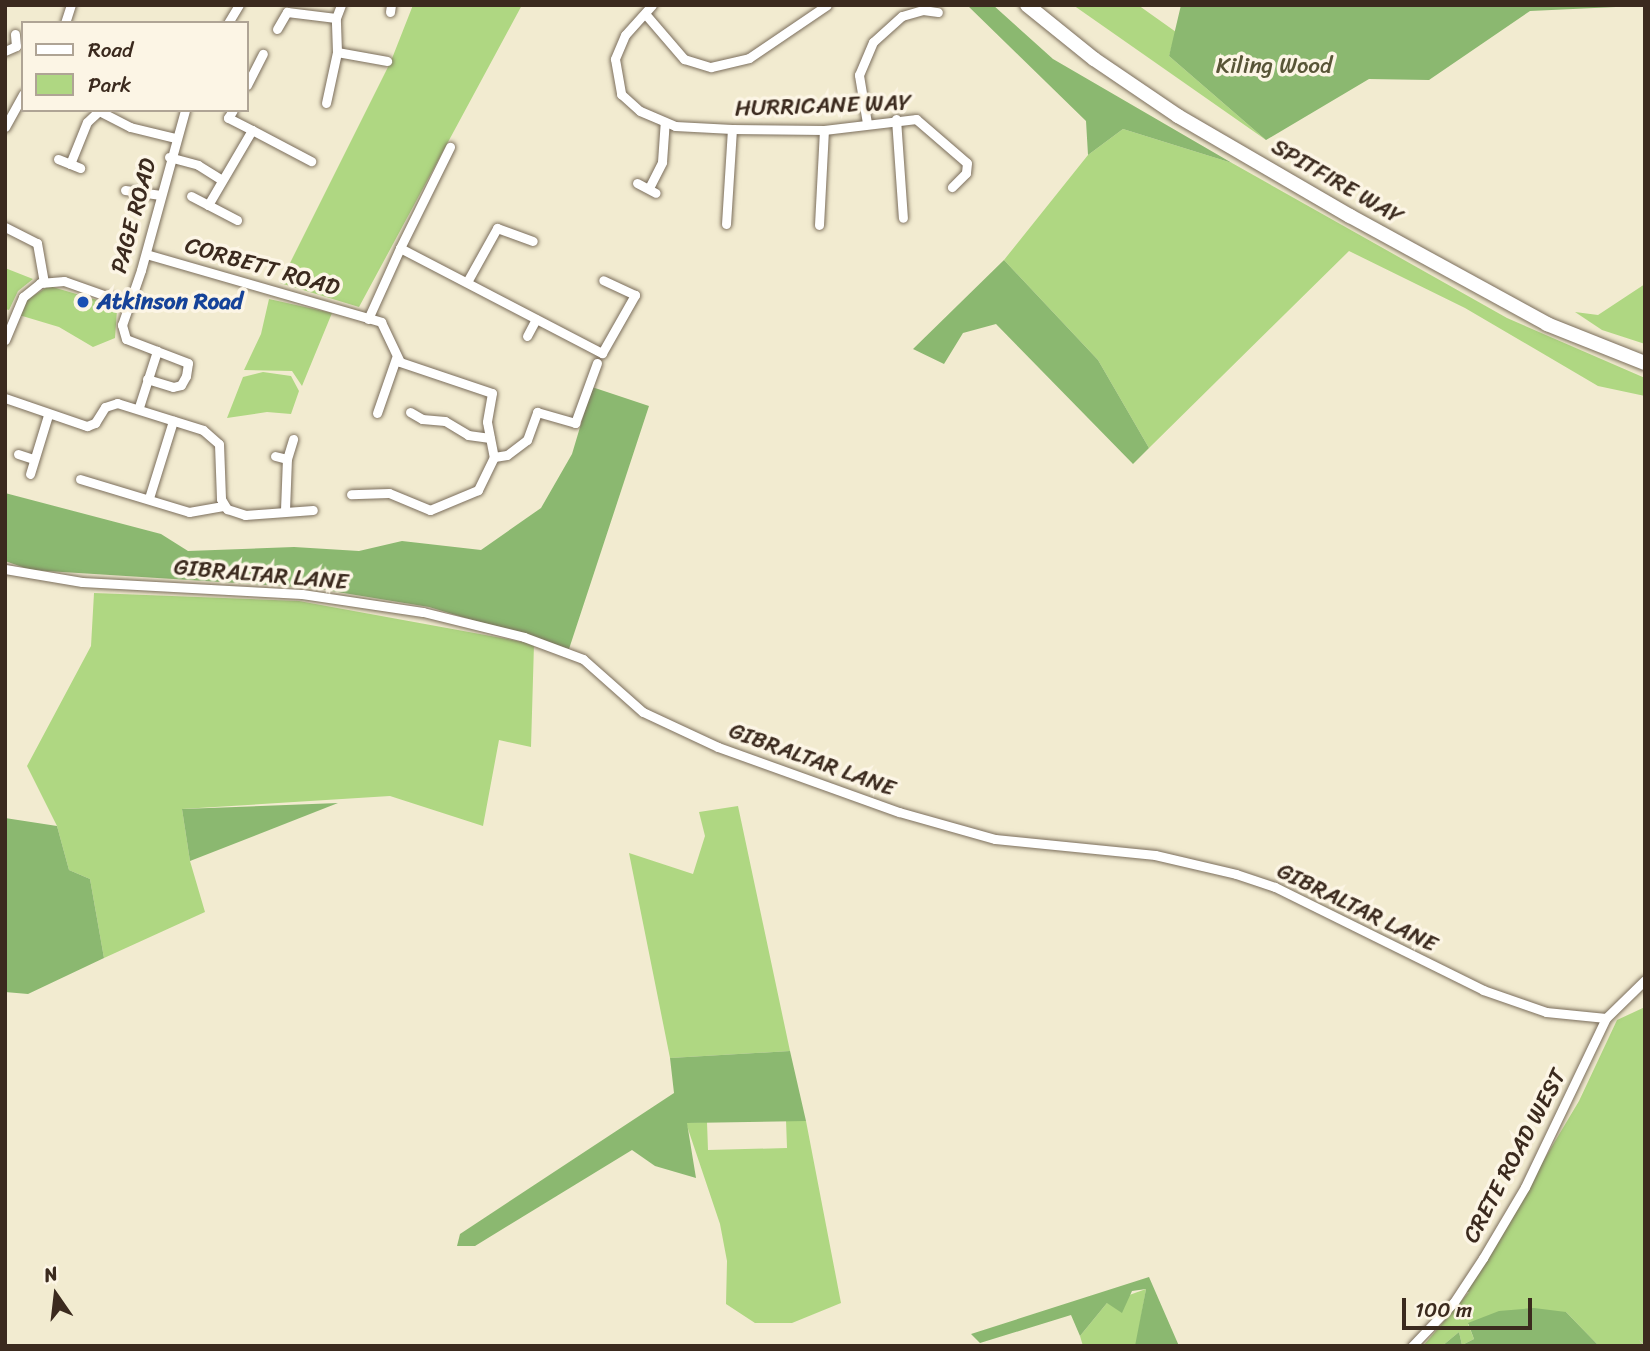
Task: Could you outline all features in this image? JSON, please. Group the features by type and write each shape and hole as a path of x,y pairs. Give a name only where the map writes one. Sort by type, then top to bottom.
{"main road":[{"name":"SPITFIRE WAY","path":"1027,5 1094,59 1178,116 1362,223 1537,319 1645,363"}],"street":[{"path":"229,21 239,5"},
{"path":"326,103 337,52 336,18 341,5"},
{"name":"HURRICANE WAY","path":"652,5 647,16 621,43 615,74 621,94 631,105 665,123 732,129 824,130 896,119 922,121 965,161 966,173 952,187"},
{"path":"647,16 684,59 711,67 749,58 827,5"},
{"path":"867,123 859,75 873,42 902,16 923,10 938,12"},
{"path":"277,29 287,12 336,18"},
{"path":"5,51 19,48 15,34"},
{"path":"337,52 387,61"},
{"path":"248,83 263,54"},
{"path":"5,127 21,98"},
{"path":"70,164 87,122 98,112"},
{"path":"101,112 130,127 175,138"},
{"name":"PAGE ROAD","path":"147,379 173,387 181,385 188,363 123,336 122,325 146,254 169,157 184,112"},
{"path":"232,112 228,118 311,161"},
{"path":"896,119 903,218"},
{"path":"637,183 653,191 662,162 665,123"},
{"path":"726,224 732,129"},
{"path":"208,205 252,130"},
{"path":"819,225 824,130"},
{"path":"377,413 396,358 388,330 368,319 400,248 444,166 450,147"},
{"path":"169,157 198,165 222,180"},
{"path":"58,159 80,168"},
{"path":"125,190 159,195"},
{"path":"191,196 237,220"},
{"path":"5,227 37,243 44,282"},
{"path":"467,282 497,228 533,241"},
{"path":"400,248 602,353 635,295 603,280"},
{"name":"CORBETT ROAD","path":"146,254 368,319"},
{"path":"5,340 23,297 44,282 64,281 129,304"},
{"path":"527,336 536,319"},
{"path":"139,407 157,351"},
{"path":"351,494 382,492 435,509 478,490 494,457 487,422 493,399 489,390 396,358"},
{"path":"494,457 507,455 527,440 537,412 579,424 597,363"},
{"path":"5,398 47,415 87,426 111,403 139,407 207,432 217,439 224,506"},
{"path":"410,412 422,419 445,421 468,435 489,438"},
{"path":"30,474 47,415"},
{"path":"149,498 173,421"},
{"path":"285,510 287,459 293,439"},
{"path":"18,454 33,459"},
{"path":"275,456 287,459"},
{"path":"80,479 189,512 224,506 240,514 313,510"},
{"name":"GIBRALTAR LANE","path":"5,569 82,582 302,594 423,612 524,637 583,659 625,700 668,724 718,747 899,812 995,839 1155,855 1236,874 1275,887 1483,990 1546,1012 1606,1018"},
{"name":"CRETE ROAD WEST","path":"1412,1346 1454,1303 1483,1258 1525,1187 1606,1018 1645,980"}],"green space":[{"path":"413,5 522,5 359,307 280,283 391,61"},
{"path":"967,5 993,5 1053,59 1232,163 1123,129 1088,155 1086,121"},
{"path":"1073,5 1138,5 1176,32 1169,56 1266,140"},
{"name":"Kiling Wood","path":"1181,5 1616,7 1530,11 1429,80 1369,79 1266,140 1169,56"},
{"path":"1123,129 1232,163 1507,318 1645,378 1645,396 1598,386 1465,308 1349,251 1149,448 1098,360 1004,260 1088,155"},
{"path":"1004,260 1098,360 1149,448 1133,464 996,324 963,333 944,364 913,349"},
{"path":"5,268 33,279 18,291 9,310 5,309"},
{"path":"1645,284 1645,344 1602,330 1575,312 1598,315"},
{"path":"49,286 111,304 117,310 115,338 93,347 59,327 19,315 25,301"},
{"path":"269,299 332,313 302,386 292,371 244,370 261,334"},
{"path":"263,372 291,376 299,391 291,414 267,412 227,418 243,377"},
{"path":"592,387 649,406 569,649 429,607 313,588 31,570 5,561 5,493 161,534 188,551 294,547 359,551 402,541 481,550 541,508 572,454"},
{"path":"94,593 299,601 534,644 531,747 499,740 483,826 390,796 182,809 190,861 205,912 104,958 90,879 69,870 57,826 27,766 91,646"},
{"path":"338,803 190,861 182,809"},
{"path":"738,806 790,1051 670,1058 629,853 693,874 705,836 699,812"},
{"path":"5,818 57,826 69,870 90,879 104,958 28,994 5,992"},
{"path":"1645,1007 1645,1346 1599,1346 1566,1312 1468,1324 1474,1339 1462,1345 1459,1332 1442,1346 1423,1346 1469,1292 1465,1292 1579,1101 1617,1020"},
{"path":"790,1051 806,1121 687,1123 696,1178 655,1166 632,1150 475,1246 457,1246 460,1234 674,1093 670,1058"},
{"path":"786,1120 806,1121 841,1303 792,1323 755,1323 726,1304 727,1261 720,1224 686,1123 707,1122 708,1150 787,1148"},
{"path":"1149,1277 1179,1346 1135,1346 1146,1289 1132,1291 1122,1313 1107,1303 1080,1336 1071,1315 980,1343 971,1334"},
{"path":"1146,1289 1136,1346 1083,1346 1080,1336 1107,1303"},
{"path":"1534,1308 1566,1312 1599,1346 1442,1346 1459,1332 1462,1345 1474,1339 1468,1323 1499,1311"}],"place":[{"name":"Atkinson Road","path":"83,302"}]}
